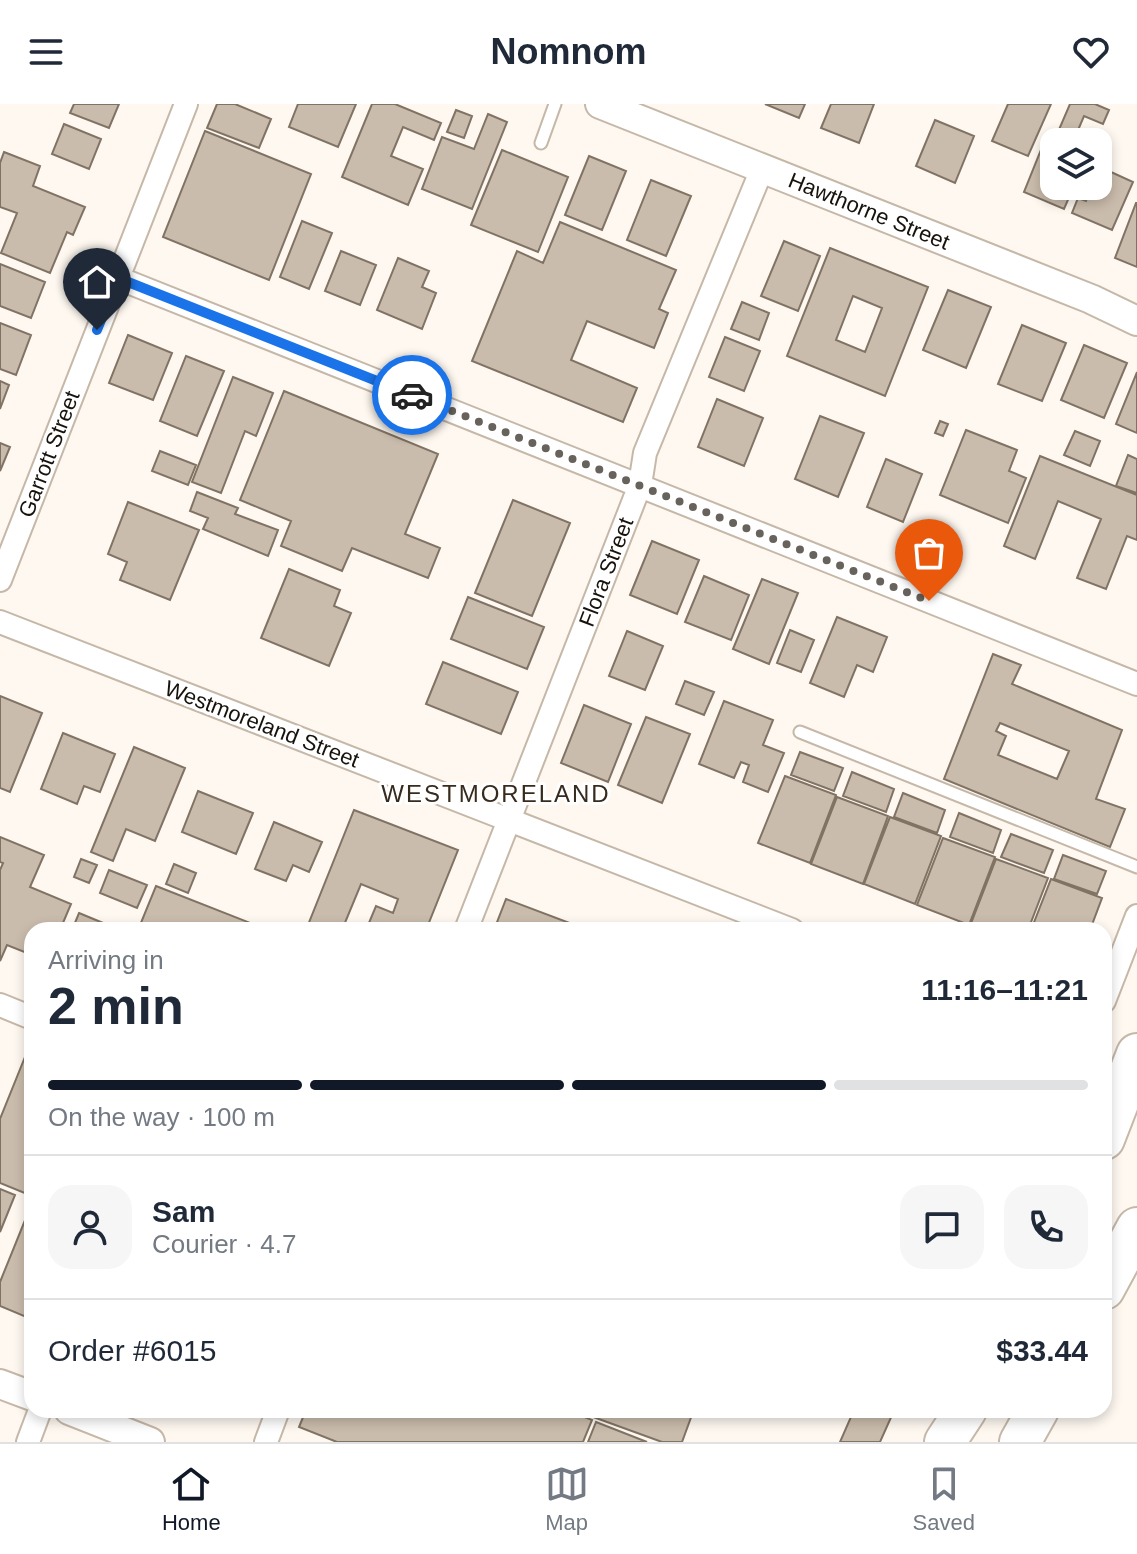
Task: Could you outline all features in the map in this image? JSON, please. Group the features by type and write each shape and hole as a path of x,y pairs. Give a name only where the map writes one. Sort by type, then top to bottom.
{"highway":[{"path":"1112,1118 1137,1054"},
{"path":"1112,1274 1137,1228"},
{"path":"945,1442 961,1418"},
{"path":"1020,1442 1034,1418"}],"street":[{"name":"Garrott Street","path":"0,580 186,104"},
{"name":"Hawthorne Street","path":"600,104 1091,299 1137,321"},
{"name":"Flora Street","path":"469,922 640,485 645,453 762,169"},
{"path":"118,278 1137,684"},
{"name":"Westmoreland Street","path":"0,622 771,922"},
{"path":"1112,980 1137,916"},
{"path":"0,1005 24,1015"},
{"path":"0,1384 24,1393"},
{"path":"28,1442 37,1418"},
{"path":"89,1418 150,1442"},
{"path":"266,1442 275,1418"}],"lane":[{"path":"541,143 555,104"},
{"path":"800,732 1137,867"}],"building":[{"path":"74,104 119,104 109,128 70,113"},
{"path":"217,104 235,104 271,119 259,148 207,128"},
{"path":"298,104 356,104 338,147 289,127"},
{"path":"372,104 395,104 441,123 434,140 403,127 391,156 423,169 408,205 342,177"},
{"path":"765,104 805,104 799,118"},
{"path":"831,104 874,104 859,143 821,128"},
{"path":"1008,104 1051,104 1028,156 992,141"},
{"path":"1070,104 1095,104 1109,110 1103,124 1084,116 1079,128 1060,128"},
{"path":"456,110 472,116 464,138 447,132"},
{"path":"488,114 507,122 472,209 422,189 442,137 474,149"},
{"path":"935,120 974,136 955,183 916,166"},
{"path":"64,124 101,139 89,169 52,154"},
{"path":"205,131 311,174 269,280 163,237"},
{"path":"502,150 568,177 538,252 471,225"},
{"path":"4,152 40,166 33,186 85,207 73,235 67,232 50,273 1,253 17,213 0,207 0,163"},
{"path":"1040,152 1040,199 1024,192"},
{"path":"589,156 626,171 602,230 565,215"},
{"path":"1112,172 1133,182 1112,230 1072,213 1077,200 1112,200"},
{"path":"651,180 691,196 666,256 627,240"},
{"path":"1043,200 1068,200 1064,209"},
{"path":"1137,203 1137,267 1115,258"},
{"path":"302,221 332,233 309,289 280,277"},
{"path":"560,222 676,270 659,309 668,313 654,348 587,321 571,360 637,388 623,422 472,361 517,251 543,263"},
{"path":"784,241 820,256 798,311 761,296"},
{"path":"830,248 928,287 885,396 787,356","holes":["853,296 882,308 865,352 836,340"]},
{"path":"341,251 376,265 360,305 325,291"},
{"path":"398,258 429,271 422,287 436,293 422,329 377,310"},
{"path":"0,264 45,282 31,318 0,306"},
{"path":"948,290 991,307 966,368 923,350"},
{"path":"742,302 769,313 759,340 731,329"},
{"path":"0,323 31,335 16,375 0,369"},
{"path":"1022,325 1066,343 1042,401 998,384"},
{"path":"128,335 172,353 153,400 109,383"},
{"path":"725,337 760,351 744,391 709,377"},
{"path":"1084,345 1127,363 1104,418 1061,400"},
{"path":"186,356 224,371 197,436 160,421"},
{"path":"1137,372 1137,433 1116,424"},
{"path":"233,377 273,393 256,436 245,431 221,493 192,482"},
{"path":"0,381 9,385 0,409"},
{"path":"284,391 438,454 405,534 440,548 428,578 352,548 342,571 281,546 291,521 240,500"},
{"path":"717,399 763,418 744,466 698,447"},
{"path":"820,416 864,433 838,497 795,479"},
{"path":"940,421 948,424 943,436 935,433"},
{"path":"966,430 1017,450 1009,471 1026,478 1008,523 940,495"},
{"path":"1075,431 1100,441 1090,466 1064,455"},
{"path":"0,443 10,447 0,471"},
{"path":"160,451 196,465 188,485 152,471"},
{"path":"1128,455 1137,459 1137,493 1116,486"},
{"path":"1040,456 1137,495 1137,540 1127,536 1106,589 1077,578 1101,519 1058,501 1035,559 1004,546"},
{"path":"886,459 922,474 903,522 867,507"},
{"path":"197,492 238,508 235,514 278,530 268,556 203,529 208,518 190,511"},
{"path":"513,500 570,523 532,616 475,593"},
{"path":"128,502 199,530 170,600 120,580 127,562 108,554"},
{"path":"652,541 699,560 677,614 630,595"},
{"path":"289,569 340,590 334,606 351,613 329,666 261,638"},
{"path":"704,576 749,595 731,640 685,622"},
{"path":"762,579 798,593 769,664 733,649"},
{"path":"468,597 544,627 527,669 451,639"},
{"path":"837,617 887,637 873,672 857,665 844,697 810,683"},
{"path":"790,630 814,640 801,672 777,663"},
{"path":"627,631 663,646 645,690 609,676"},
{"path":"993,654 1021,665 1012,684 1122,730 1096,799 1125,809 1110,847 944,779","holes":["1000,723 1069,751 1057,779 998,755 1006,736 996,731"]},
{"path":"443,662 518,692 501,734 426,704"},
{"path":"685,681 714,692 704,715 676,704"},
{"path":"0,696 42,713 10,792 0,788"},
{"path":"724,701 773,720 763,745 784,753 768,792 743,782 749,765 741,762 734,778 699,764"},
{"path":"584,705 631,724 608,782 561,763"},
{"path":"646,717 690,734 662,803 618,785"},
{"path":"63,733 115,754 100,792 84,786 77,804 41,789"},
{"path":"134,747 185,768 155,841 126,829 113,861 91,852"},
{"path":"800,752 843,768 834,791 791,775"},
{"path":"852,772 894,789 886,812 843,796"},
{"path":"785,776 836,795 810,863 758,843"},
{"path":"198,791 253,813 236,854 182,832"},
{"path":"903,793 945,810 937,833 894,817"},
{"path":"837,797 888,816 863,884 811,864"},
{"path":"354,810 458,850 429,922 369,922 376,906 393,913 398,899 361,884 345,922 309,922"},
{"path":"959,813 1001,830 993,853 950,837"},
{"path":"890,817 941,836 915,904 864,884"},
{"path":"274,822 322,842 309,872 293,865 286,881 255,869"},
{"path":"1011,834 1053,850 1044,873 1001,857"},
{"path":"0,837 44,855 30,887 71,904 63,922 24,922 24,952 7,945 0,961 0,870 3,863 0,862"},
{"path":"943,838 995,857 970,922 961,922 917,905"},
{"path":"1063,855 1106,871 1097,894 1054,879"},
{"path":"81,859 97,865 89,883 74,877"},
{"path":"996,859 1048,878 1031,922 972,922"},
{"path":"174,864 196,873 188,893 166,884"},
{"path":"109,870 147,885 137,908 100,893"},
{"path":"1051,879 1102,898 1093,922 1034,922"},
{"path":"156,886 248,922 141,922"},
{"path":"506,899 567,922 497,922"},
{"path":"79,913 101,922 75,922"},
{"path":"24,1059 24,1193 0,1183 0,1119"},
{"path":"0,1189 15,1195 0,1232"},
{"path":"24,1223 24,1316 0,1306 0,1282"},
{"path":"303,1418 592,1420 583,1442 337,1442 299,1427"},
{"path":"596,1418 691,1418 682,1442 662,1442"},
{"path":"850,1418 891,1418 880,1442 840,1442"},
{"path":"596,1422 647,1442 588,1442"}],"way so far":[{"path":"412,395 929,601"}],"district":[{"name":"WESTMORELAND","path":"496,793"}],"route":[{"path":"97,330 118,278 412,395"}]}
